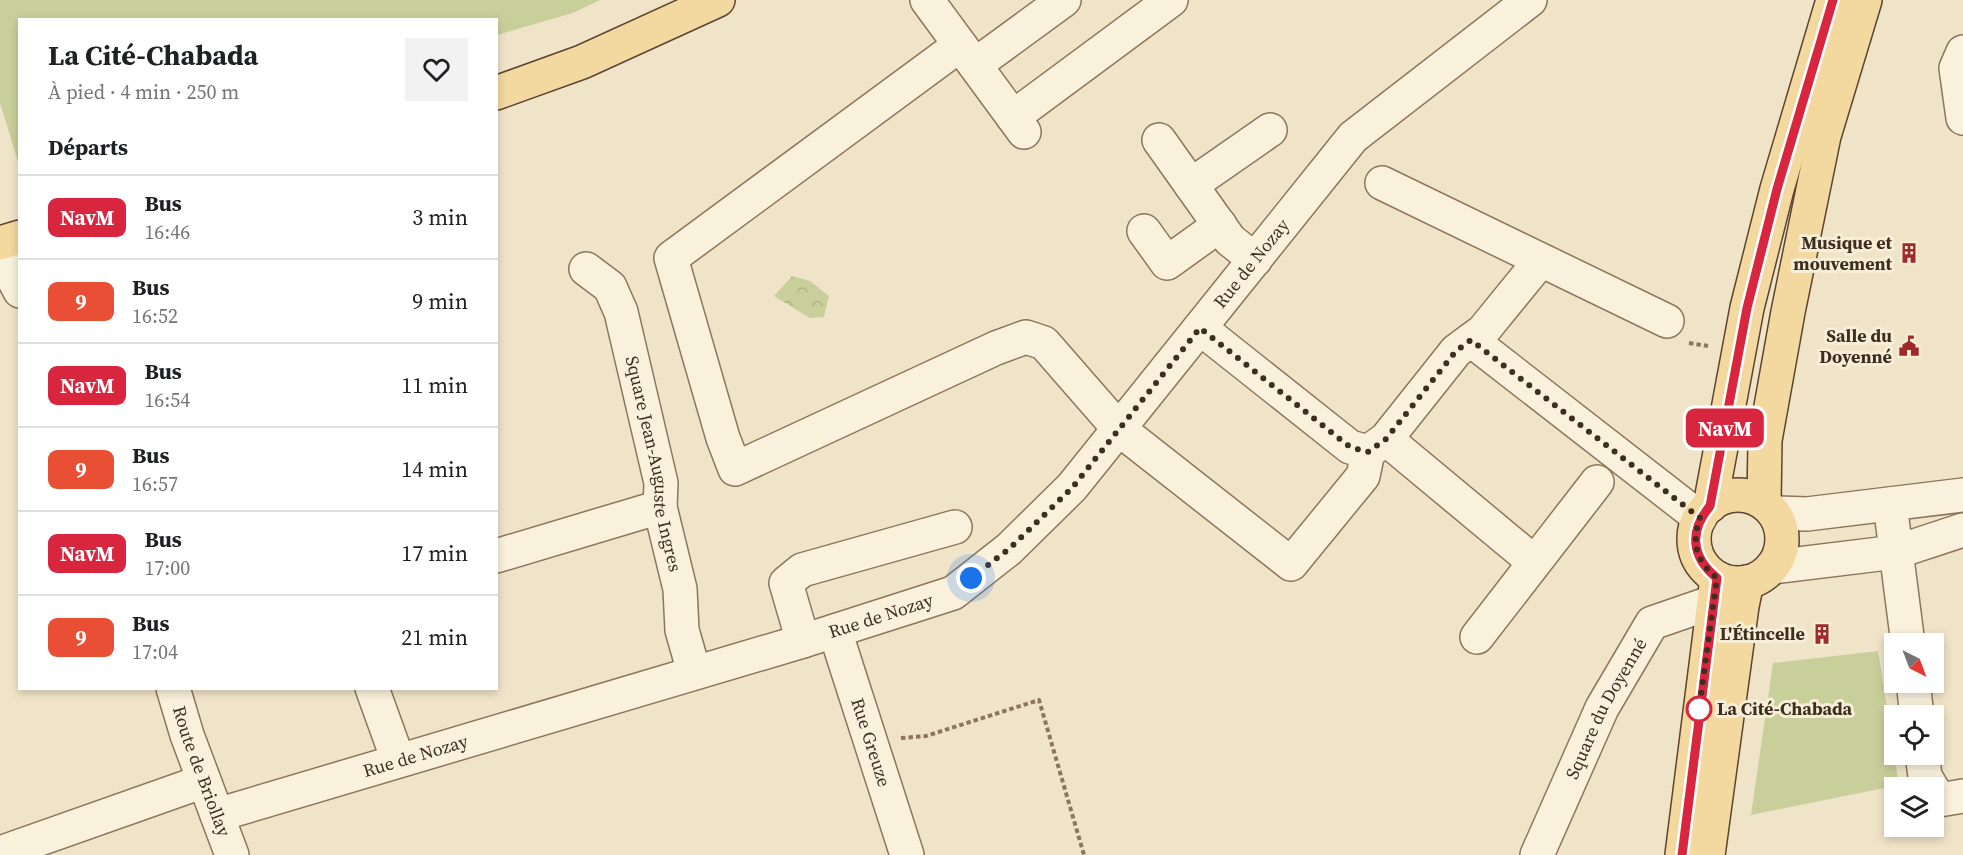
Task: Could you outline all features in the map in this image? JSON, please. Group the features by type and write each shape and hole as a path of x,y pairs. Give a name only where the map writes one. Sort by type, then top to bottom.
{"main road":[{"path":"498,92 582,62 718,0"},
{"path":"1769,508 1766,440 1788,312 1824,136 1866,0"},
{"path":"1708,855 1742,606 1737,582 1698,558 1695,531 1705,512 1747,308 1825,2 1843,16 1843,25 1824,88 1824,136"},
{"path":"0,243 18,238"},
{"path":"1682,855 1737,582 1780,555 1783,541 1781,526 1769,508 1742,495 1719,499 1705,512"}],"street":[{"path":"927,0 1018,124 1171,0"},
{"path":"1064,0 967,55 671,258 723,438 735,469 996,348 1026,337 1044,343 1119,429 1291,564 1363,476 1377,445 1456,351 1483,331 1540,261"},
{"name":"Rue de Nozay","path":"217,815 803,641 953,593 1009,549 1072,488 1353,137 1530,0"},
{"path":"1961,62 1963,118"},
{"path":"1191,185 1270,130"},
{"path":"1160,140 1230,240 1255,260"},
{"path":"1383,183 1666,321"},
{"path":"1144,231 1167,263 1220,225"},
{"path":"0,253 18,287"},
{"name":"Square Jean-Auguste Ingres","path":"586,269 605,282 617,298 661,483 660,507 680,589 682,630 694,672"},
{"path":"1200,328 1350,447 1377,445 1534,562"},
{"path":"1471,340 1705,512"},
{"path":"1477,637 1597,482"},
{"path":"1769,508 1807,514 1963,495"},
{"path":"1890,504 1907,633"},
{"path":"498,555 660,507"},
{"path":"803,641 786,583 802,570 955,527"},
{"name":"Square du Doyenné","path":"1537,855 1602,708 1652,623 1737,582 1896,552 1963,530"},
{"name":"Rue Greuze","path":"835,631 907,855"},
{"name":"Route de Briollay","path":"174,690 232,855"},
{"path":"373,690 398,760"},
{"path":"0,853 204,781"},
{"path":"1944,799 1963,796"}],"path":[{"path":"1692,344 1712,347"},
{"path":"891,739 926,736 1039,700 1084,855"}],"green space":[{"path":"0,0 600,0 573,13 498,35 498,18 18,18 18,162 0,103"},
{"path":"792,276 810,281 829,296 824,317 810,318 774,296"},
{"path":"1878,651 1886,705 1884,705 1884,765 1896,765 1898,777 1884,777 1884,788 1751,815 1773,663"}],"bus line":[{"name":"NavM","path":"1682,855 1717,578 1698,558 1695,531 1700,518 1710,506 1747,308 1777,189 1833,0"}],"place":[{"name":"Musique et mouvement","path":"1909,253"},
{"name":"Salle du Doyenné","path":"1909,346"},
{"name":"L'Étincelle","path":"1822,634"},
{"name":"La Cité-Chabada","path":"1699,709"}],"route":[{"path":"971,578 1009,549 1072,488 1200,328 1350,447 1368,452 1386,439 1456,351 1471,340 1700,518 1695,531 1698,558 1717,578 1699,709"}]}
